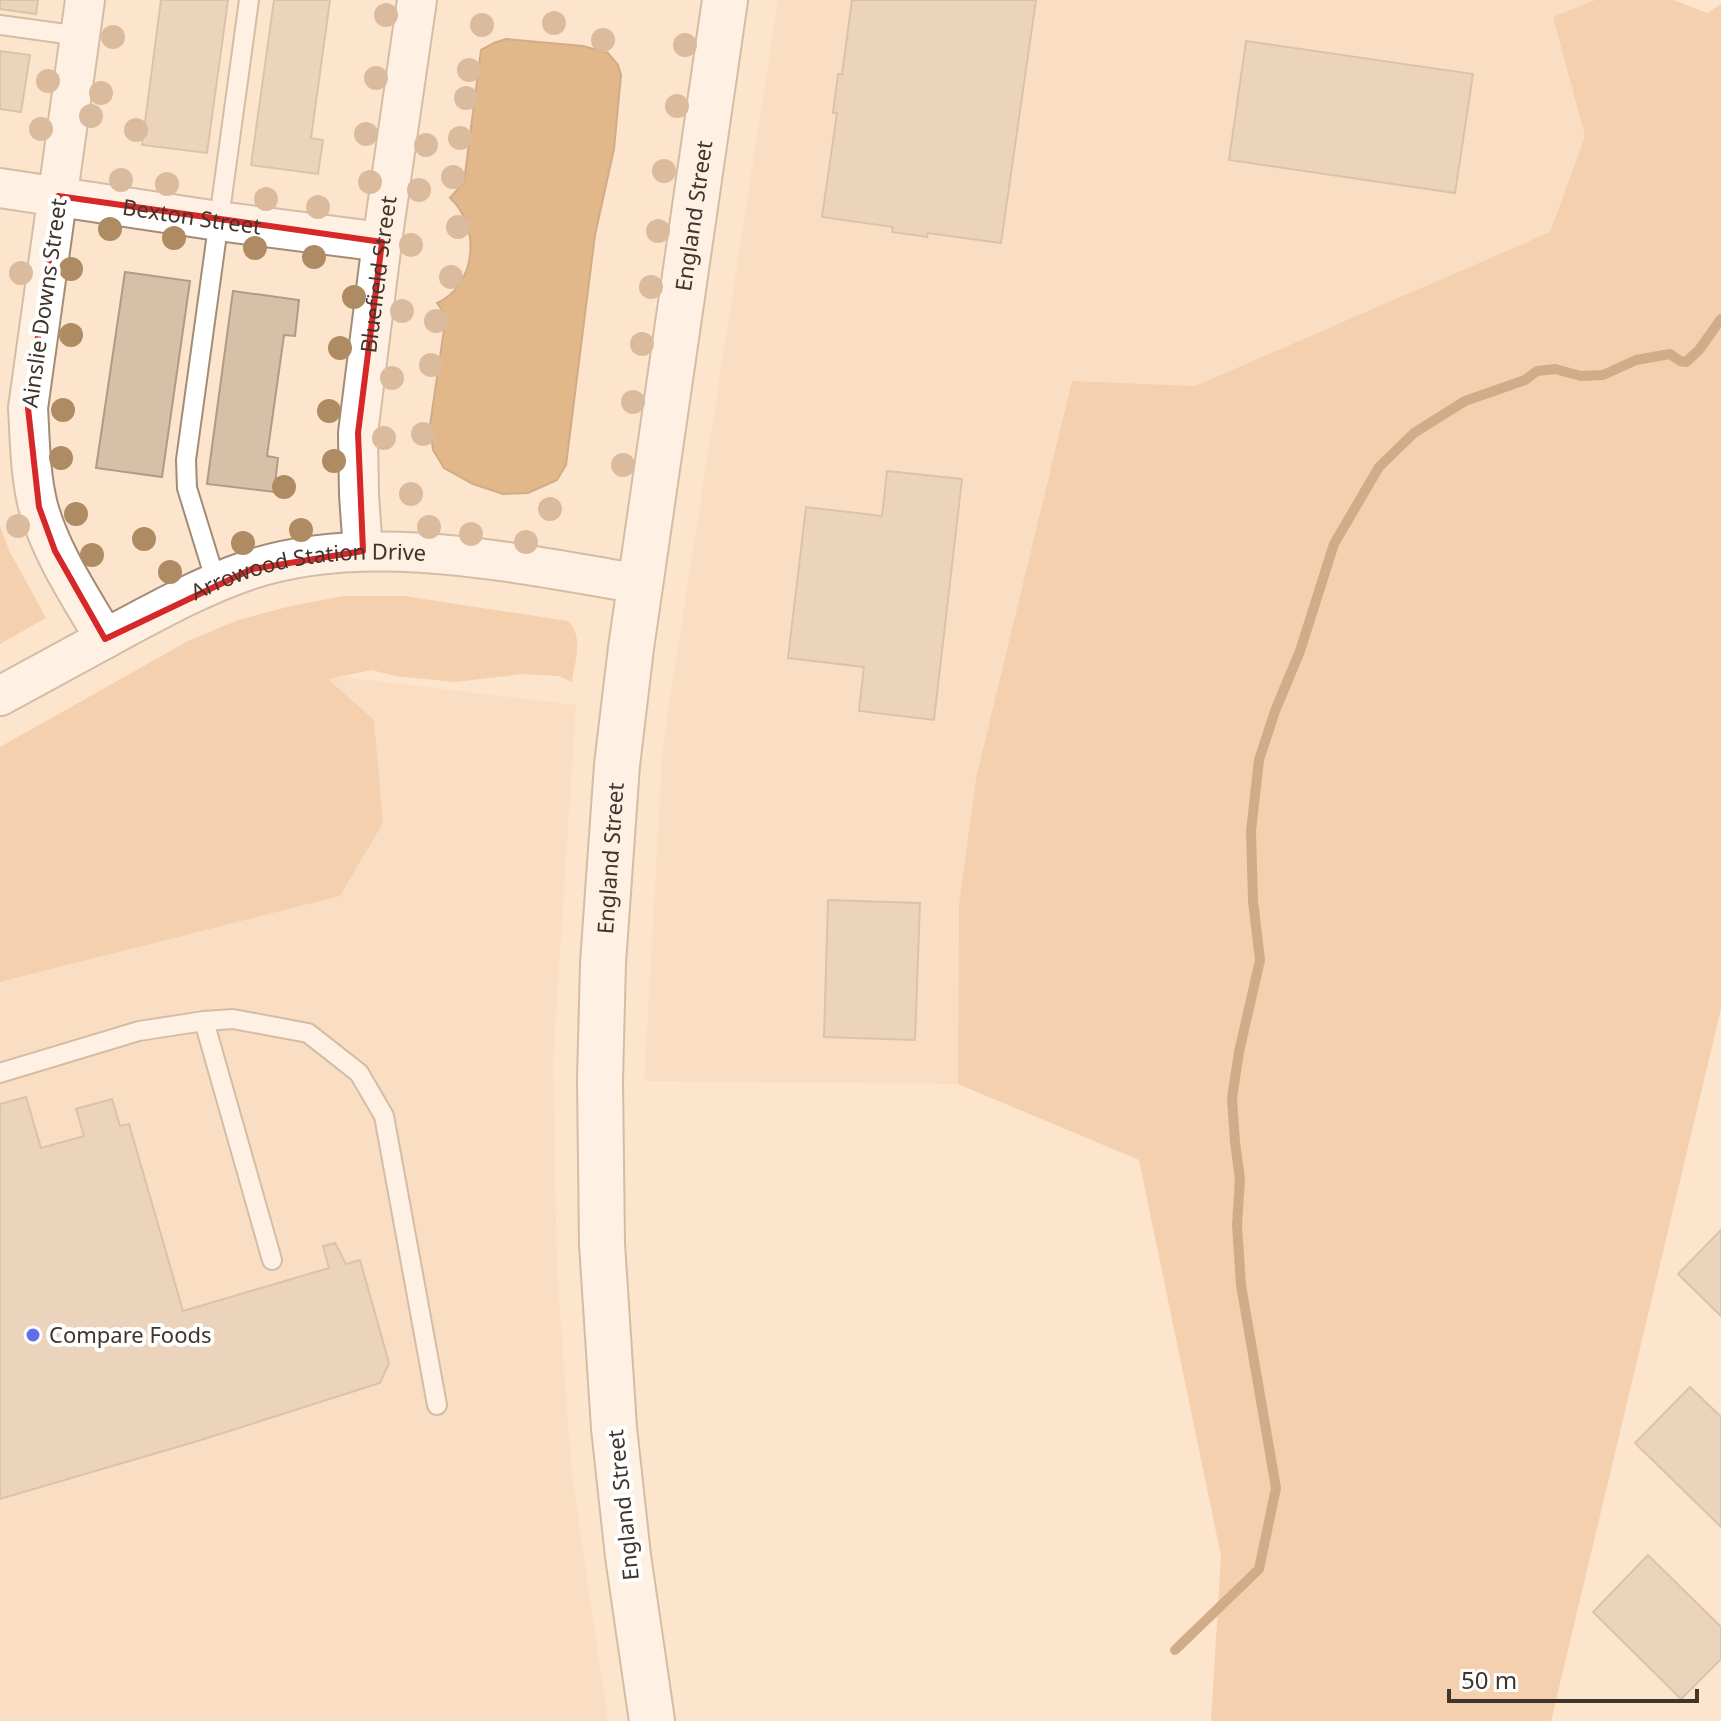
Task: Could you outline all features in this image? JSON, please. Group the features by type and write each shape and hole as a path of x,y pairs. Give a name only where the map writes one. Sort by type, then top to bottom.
{"street":[{"name":"Bluefield Street","path":"363,551 358,433 417,0"},
{"name":"England Street","path":"652,1721 628,1556 614,1428 602,1244 600,1080 603,963 617,765 725,0"},
{"name":"Ainslie Downs Street","path":"83,18 28,408 31,462 39,507 55,551 105,639"},
{"name":"Bexton Street","path":"0,188 382,242"},
{"name":"Arrowood Station Drive","path":"0,696 181,597 252,569 293,559 363,551 452,555 641,584"}],"lane":[{"path":"216,582 187,488 186,460 249,0"},
{"path":"0,25 83,18"},
{"path":"0,1073 139,1031 204,1021 233,1019 308,1033 359,1073 384,1116 437,1405"},
{"path":"204,1021 272,1260"}],"highlighted area":[{"path":"58,196 382,242 358,433 363,551 252,569 105,639 55,551 39,507 28,408"}],"shaded area":[{"path":"778,0 1595,0 1554,17 1585,136 1550,232 1195,386 1072,382 959,904 958,1084 644,1081 663,744"},
{"path":"1595,0 1673,0 1707,13 1721,4 1721,1009 1551,1721 1211,1721 1221,1556 1139,1160 958,1084 959,904 976,778 1072,381 1195,386 1550,232 1585,136 1553,17"},
{"path":"506,39 583,46 608,53 618,65 621,75 614,149 595,235 566,465 557,480 528,493 503,494 473,484 444,468 433,450 430,425 446,316 437,303 460,283 470,254 467,224 450,198 464,182 481,50"},
{"path":"0,526 9,550 46,618 0,644"},
{"path":"344,596 404,596 568,621 577,642 572,682 559,676 522,674 455,682 395,676 372,670 328,679 374,720 383,823 340,896 0,982 0,747 188,641 238,620"},
{"path":"320,674 576,705 553,1062 557,1269 572,1475 608,1721 0,1721 0,826"}],"building":[{"path":"0,0 38,0 36,14 0,9"},
{"path":"161,0 228,0 207,153 142,145"},
{"path":"274,0 330,0 311,138 323,140 318,174 251,165"},
{"path":"852,0 1036,0 1001,243 928,233 927,237 892,232 893,227 822,217 837,113 833,113 838,74 842,74"},
{"path":"1246,41 1473,74 1455,193 1229,160"},
{"path":"0,51 30,55 21,112 0,109"},
{"path":"125,272 190,281 162,477 96,468"},
{"path":"233,291 299,300 295,336 284,335 267,456 278,458 274,492 207,484"},
{"path":"887,471 962,479 934,720 859,711 864,667 788,658 806,507 882,516"},
{"path":"828,900 920,903 915,1040 824,1037"},
{"path":"26,1097 41,1148 84,1136 76,1109 112,1099 120,1126 129,1124 183,1311 329,1268 323,1246 335,1243 346,1264 360,1260 389,1363 380,1383 0,1499 0,1104"},
{"path":"1721,1230 1721,1316 1678,1274"},
{"path":"1690,1387 1721,1417 1721,1527 1635,1443"},
{"path":"1648,1555 1721,1627 1721,1659 1681,1699 1593,1612"}],"waterway":[{"path":"1175,1650 1259,1569 1276,1488 1241,1285 1237,1225 1240,1179 1232,1098 1260,960 1253,901 1251,831 1259,760 1300,651 1334,544 1379,467 1414,433 1465,401 1525,380 1537,371 1555,369 1581,376 1603,375 1636,360 1670,354 1686,362 1699,350 1721,319"}],"place":[{"name":"Compare Foods","path":"33,1335"}]}
